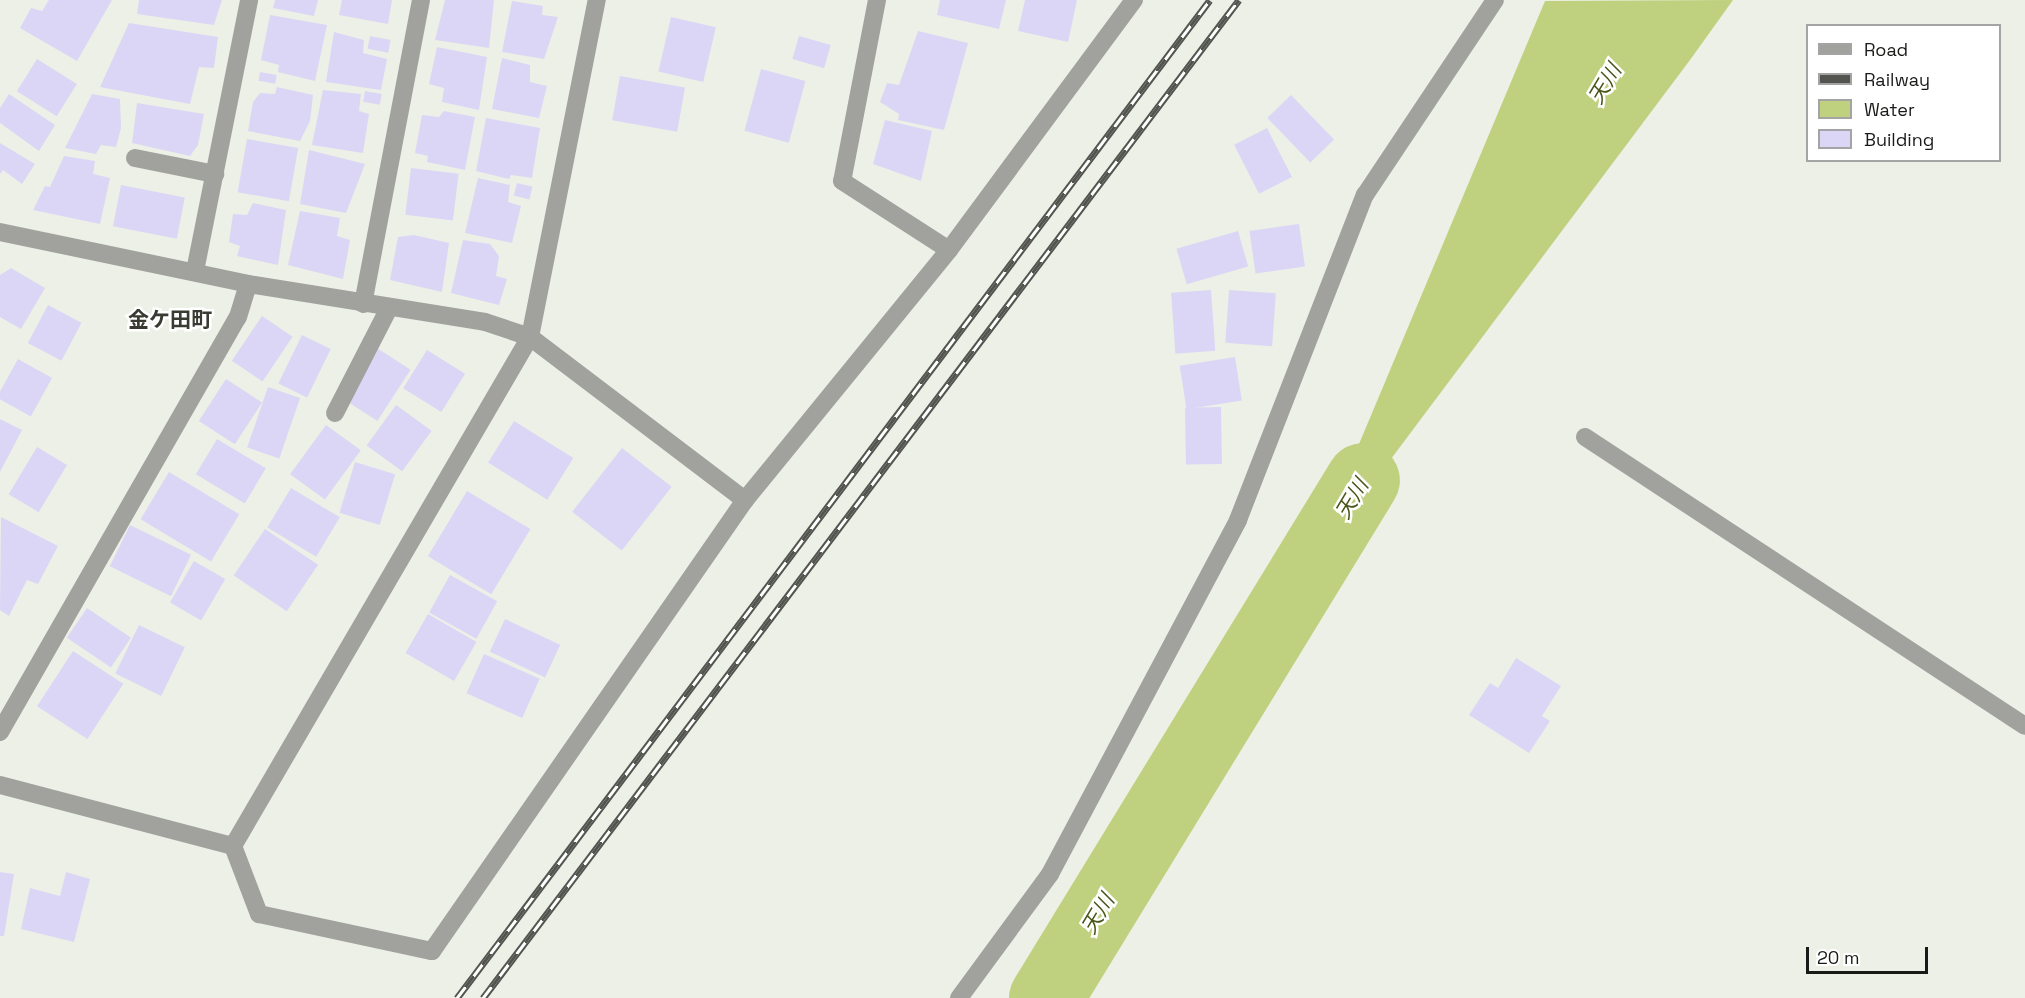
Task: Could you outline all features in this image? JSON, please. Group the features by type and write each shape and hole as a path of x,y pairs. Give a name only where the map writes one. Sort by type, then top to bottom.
{"street":[{"path":"195,271 249,0"},
{"path":"363,304 421,0"},
{"path":"233,846 530,337 597,0"},
{"path":"877,0 842,181 949,250"},
{"path":"233,846 259,914 432,951 745,500 949,250 1134,0"},
{"path":"960,998 1050,874 1238,520 1365,195 1494,0"},
{"path":"135,158 215,174"},
{"path":"0,232 195,271 248,284 485,322 530,337 745,500"},
{"path":"0,732 237,317 248,284"},
{"path":"335,413 389,308"},
{"path":"1585,436 2025,726"},
{"path":"0,785 233,846"}],"water":[{"path":"1733,0 1690,60 1304,575 1545,1"}],"building":[{"path":"49,0 112,0 77,61 20,28 31,8 42,11"},
{"path":"139,0 222,0 214,25 137,14"},
{"path":"275,0 318,0 314,16 273,8"},
{"path":"342,0 392,0 388,24 339,15"},
{"path":"445,0 494,0 489,48 435,40"},
{"path":"940,0 1006,0 999,29 937,15"},
{"path":"1025,0 1077,0 1068,42 1018,31"},
{"path":"512,1 543,6 542,15 558,17 544,59 502,52"},
{"path":"270,15 327,25 315,81 278,72 279,65 261,60"},
{"path":"671,17 716,27 703,82 658,72"},
{"path":"129,23 218,37 214,68 199,67 190,104 100,87"},
{"path":"918,31 968,43 944,130 898,120 899,114 880,102 887,83 899,85"},
{"path":"334,32 364,40 363,53 387,59 381,90 326,82"},
{"path":"370,36 391,40 388,53 368,49"},
{"path":"799,36 831,45 824,68 792,59"},
{"path":"437,47 487,57 479,110 442,102 444,88 429,84"},
{"path":"502,58 530,65 530,82 547,86 539,118 492,109"},
{"path":"37,59 77,84 57,116 17,91"},
{"path":"761,69 805,81 789,143 744,131"},
{"path":"260,72 277,75 275,84 258,81"},
{"path":"620,76 685,87 677,132 612,120"},
{"path":"277,87 313,95 310,121 300,141 248,131 253,102 260,93 275,94"},
{"path":"323,90 361,94 359,111 369,114 363,153 312,145"},
{"path":"365,91 382,94 380,105 363,102"},
{"path":"9,94 55,125 39,151 0,123 0,108"},
{"path":"92,94 120,99 121,128 116,147 101,145 96,154 65,148"},
{"path":"1291,95 1334,140 1310,163 1267,118"},
{"path":"137,103 204,114 198,145 190,156 132,143"},
{"path":"444,111 475,117 465,170 427,162 428,156 415,153 422,115 439,117"},
{"path":"486,118 540,128 532,178 511,175 509,179 476,171"},
{"path":"885,120 932,131 921,181 873,164"},
{"path":"1267,128 1292,177 1259,194 1234,145"},
{"path":"247,139 298,148 289,201 238,192"},
{"path":"0,143 35,164 22,184 3,170 0,174"},
{"path":"309,150 365,164 346,213 300,204"},
{"path":"64,156 95,161 93,174 110,178 100,224 33,210 45,186 50,187"},
{"path":"411,168 459,174 453,220 405,215"},
{"path":"478,178 510,185 508,202 521,206 512,243 465,233"},
{"path":"517,183 533,187 529,199 514,196"},
{"path":"121,185 185,197 177,239 113,226"},
{"path":"253,203 286,210 278,265 237,256 240,246 229,242 233,214 247,215"},
{"path":"300,211 340,218 337,236 350,240 343,279 288,265"},
{"path":"1299,224 1305,267 1255,274 1249,231"},
{"path":"1238,231 1248,267 1187,284 1176,249"},
{"path":"414,235 449,243 442,292 390,280 398,237"},
{"path":"463,240 490,244 499,256 496,276 507,279 499,305 451,293"},
{"path":"11,268 45,288 21,329 0,317 0,275"},
{"path":"1211,290 1215,351 1175,354 1171,293"},
{"path":"1229,290 1276,293 1272,346 1225,343"},
{"path":"48,305 82,323 61,361 28,343"},
{"path":"262,316 293,337 262,381 232,361"},
{"path":"302,335 331,349 307,398 278,384"},
{"path":"377,348 411,370 377,421 344,399"},
{"path":"427,350 465,374 441,412 403,388"},
{"path":"1235,357 1242,400 1187,409 1180,366"},
{"path":"18,359 52,378 31,416 0,399 0,391"},
{"path":"226,379 262,402 235,444 199,421"},
{"path":"268,387 300,398 279,459 247,448"},
{"path":"396,405 432,431 402,471 367,445"},
{"path":"1221,407 1222,464 1186,465 1185,408"},
{"path":"0,419 22,430 0,472"},
{"path":"514,421 573,458 547,500 488,463"},
{"path":"326,425 361,450 325,500 290,474"},
{"path":"217,439 266,468 245,504 196,474"},
{"path":"37,447 67,465 39,512 9,494"},
{"path":"622,448 672,487 622,551 572,512"},
{"path":"355,462 395,474 380,525 340,513"},
{"path":"169,472 239,514 211,561 141,519"},
{"path":"291,488 340,517 316,557 267,527"},
{"path":"467,491 530,529 491,594 428,556"},
{"path":"1,517 58,546 38,584 27,580 9,616 0,610"},
{"path":"130,525 191,555 171,596 110,566"},
{"path":"265,529 318,565 287,611 234,575"},
{"path":"194,561 225,579 201,621 170,603"},
{"path":"450,575 497,601 476,639 429,613"},
{"path":"87,608 131,638 111,667 67,638"},
{"path":"428,614 476,642 454,681 406,653"},
{"path":"505,619 560,645 545,677 490,652"},
{"path":"139,625 185,647 161,696 115,674"},
{"path":"73,651 123,684 87,739 37,706"},
{"path":"484,654 540,679 522,718 467,693"},
{"path":"1516,658 1561,686 1542,716 1550,721 1529,753 1469,715 1490,683 1498,688"},
{"path":"0,872 14,874 4,936 0,936"},
{"path":"66,872 90,879 74,942 21,929 30,888 60,896"}],"waterway":[{"name":"天川","path":"1046,998 1363,480"}],"railway":[{"path":"457,998 1210,0"},
{"path":"483,998 1239,0"}],"district":[{"name":"金ケ田町","path":"170,320"}]}
